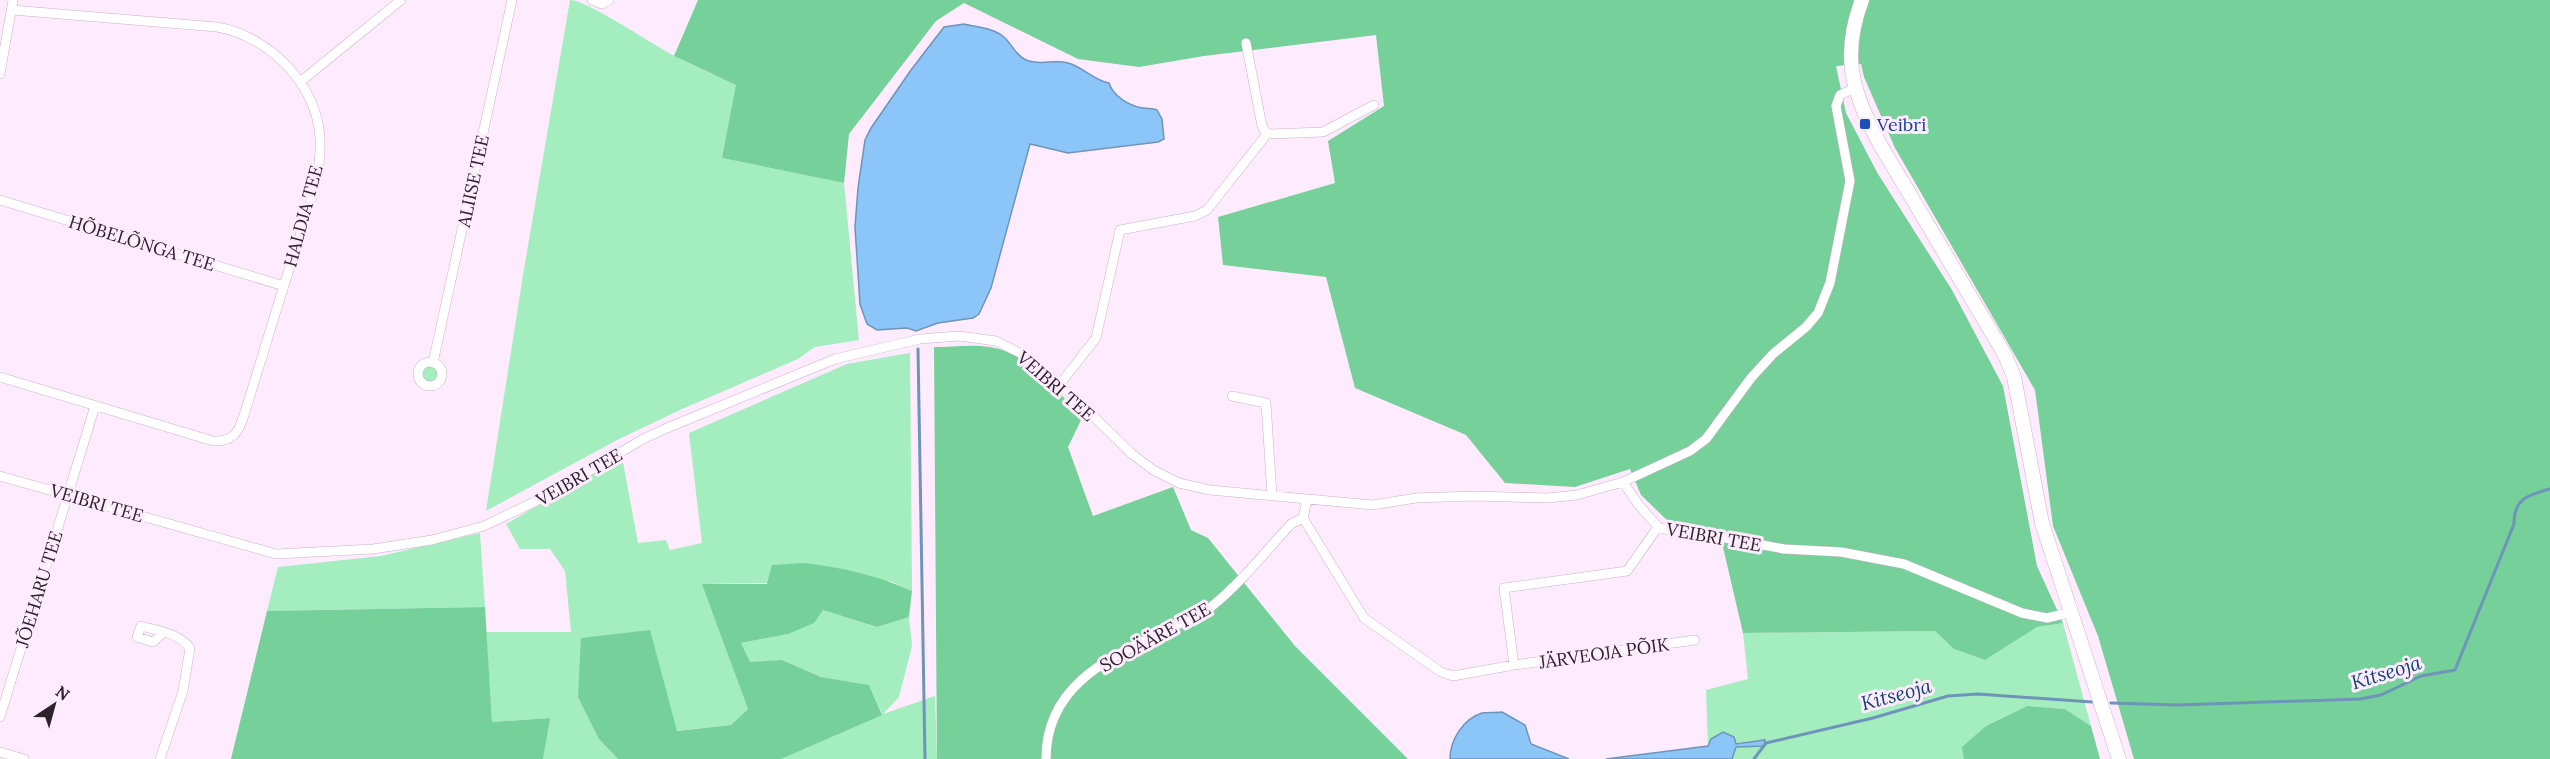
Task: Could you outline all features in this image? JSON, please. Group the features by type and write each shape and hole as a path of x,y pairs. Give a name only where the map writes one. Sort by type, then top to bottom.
{"street":[{"path":"300,82 401,0"},
{"name":"ALIISE TEE","path":"433,363 513,0"},
{"path":"592,0 602,4 609,0"},
{"path":"1862,0 1856,16 1850,48 1855,88 1877,137 2005,355 2014,377 2042,523 2052,561 2072,612 2119,759"},
{"path":"0,73 13,5"},
{"name":"HALDJA TEE","path":"0,377 213,441 225,440 235,435 244,415 284,286 317,173 320,149 316,118 300,82 272,52 232,29 13,5"},
{"path":"1246,42 1262,126 1267,134"},
{"path":"1623,482 1689,451 1706,439 1751,378 1773,354 1806,327 1818,313 1830,283 1850,181 1836,106 1840,95 1855,88"},
{"path":"1267,134 1323,132 1374,105"},
{"path":"1060,384 1096,338 1120,230 1195,216 1208,210 1267,134"},
{"name":"HÕBELÕNGA TEE","path":"0,200 284,286"},
{"name":"VEIBRI TEE","path":"0,476 276,554 373,549 432,540 484,526 549,495 666,428 835,359 920,339 959,336 996,341 1011,347 1060,384 1112,436 1153,470 1179,483 1210,490 1372,505 1428,497 1548,498 1577,495 1623,482 1658,527 1689,536 1726,538 1784,549 1841,552 1904,564 2022,613 2047,618 2072,612"},
{"path":"1232,396 1266,403 1272,496"},
{"path":"68,495 95,406"},
{"name":"JÕEHARU TEE","path":"0,717 68,495"},
{"path":"1303,518 1306,500"},
{"name":"JÄRVEOJA PÕIK","path":"1303,518 1356,605 1373,625 1441,672 1453,676 1514,665 1695,640"},
{"name":"SOOÄÄRE TEE","path":"1046,759 1049,731 1055,714 1074,685 1152,637 1210,609 1291,524 1303,518"},
{"path":"1514,665 1504,588 1627,570 1658,527"},
{"path":"160,759 183,691 190,648 178,637 164,632"},
{"path":"0,752 24,759"}],"green space":[{"path":"570,0 590,7 664,50 737,85 722,158 844,183 859,340 815,347 798,359 619,439 486,511 523,275"},
{"path":"698,0 2550,0 2550,759 2134,759 2098,636 2053,526 2035,390 1895,148 1864,77 1861,64 1836,66 1846,113 1878,174 1952,290 2003,386 2037,566 2063,623 2037,627 1985,660 1954,649 1935,631 1743,633 1719,530 1671,524 1641,495 1630,469 1575,487 1505,483 1466,435 1355,388 1326,277 1223,265 1218,217 1335,183 1328,141 1384,106 1376,35 1204,56 1139,67 1078,59 964,3 936,21 849,134 844,183 722,158 736,85 674,56"},
{"path":"976,346 1004,351 1030,365 1052,385 1082,418 1068,447 1093,516 1173,487 1191,530 1208,538 1295,646 1408,759 937,759 934,347"},
{"path":"910,353 912,591 890,581 703,584 748,709 731,725 599,739 618,759 543,759 549,718 492,722 486,632 571,632 565,571 550,549 520,549 506,524 622,457 638,543 666,540 670,550 702,543 689,433 847,364"},
{"path":"426,365 434,365 439,370 437,381 426,383 421,378 421,370"},
{"path":"480,533 485,607 267,611 278,567 381,556"},
{"path":"805,563 860,573 912,591 909,617 877,627 823,610 814,623 788,634 741,643 750,662 782,660 821,677 869,685 882,715 781,759 618,759 599,739 578,697 581,638 650,630 677,731 731,725 748,709 702,584 767,584 772,565"},
{"path":"485,607 492,722 550,718 543,759 231,759 267,611"},
{"path":"823,610 877,627 909,617 912,646 899,697 883,714 935,696 937,759 781,759 882,714 869,685 821,677 782,660 750,663 741,643 788,634"},
{"path":"2063,623 2091,726 2065,709 2027,706 1986,726 1963,747 1964,759 1732,759 1736,747 1765,740 1708,746 1706,690 1748,679 1743,633 1935,631 1954,649 1985,660 2037,627"},
{"path":"2027,706 2065,709 2091,726 2100,759 1964,759 1962,747 1986,726"}],"water":[{"path":"964,24 1000,34 1026,60 1063,62 1073,65 1109,83 1114,92 1127,103 1157,110 1162,119 1164,139 1158,142 1068,153 1030,144 991,288 979,314 973,318 938,323 916,331 907,328 877,330 867,324 860,304 855,227 865,140 911,70 944,27"},
{"path":"1502,712 1525,725 1531,744 1569,759 1450,759 1455,738 1469,720 1482,713"},
{"path":"1723,732 1734,737 1736,744 1765,740 1764,746 1736,747 1732,759 1606,759 1708,746 1711,739"}],"waterway":[{"path":"918,349 925,759"},
{"name":"Kitseoja","path":"2111,703 2178,705 2360,699 2381,695 2421,676 2455,670 2514,524 2516,509 2523,499 2550,489"},
{"name":"Kitseoja","path":"1754,759 1766,743 1873,718 1948,696 1978,694 2092,702"}],"place":[{"name":"Veibri","path":"1865,124"}]}
